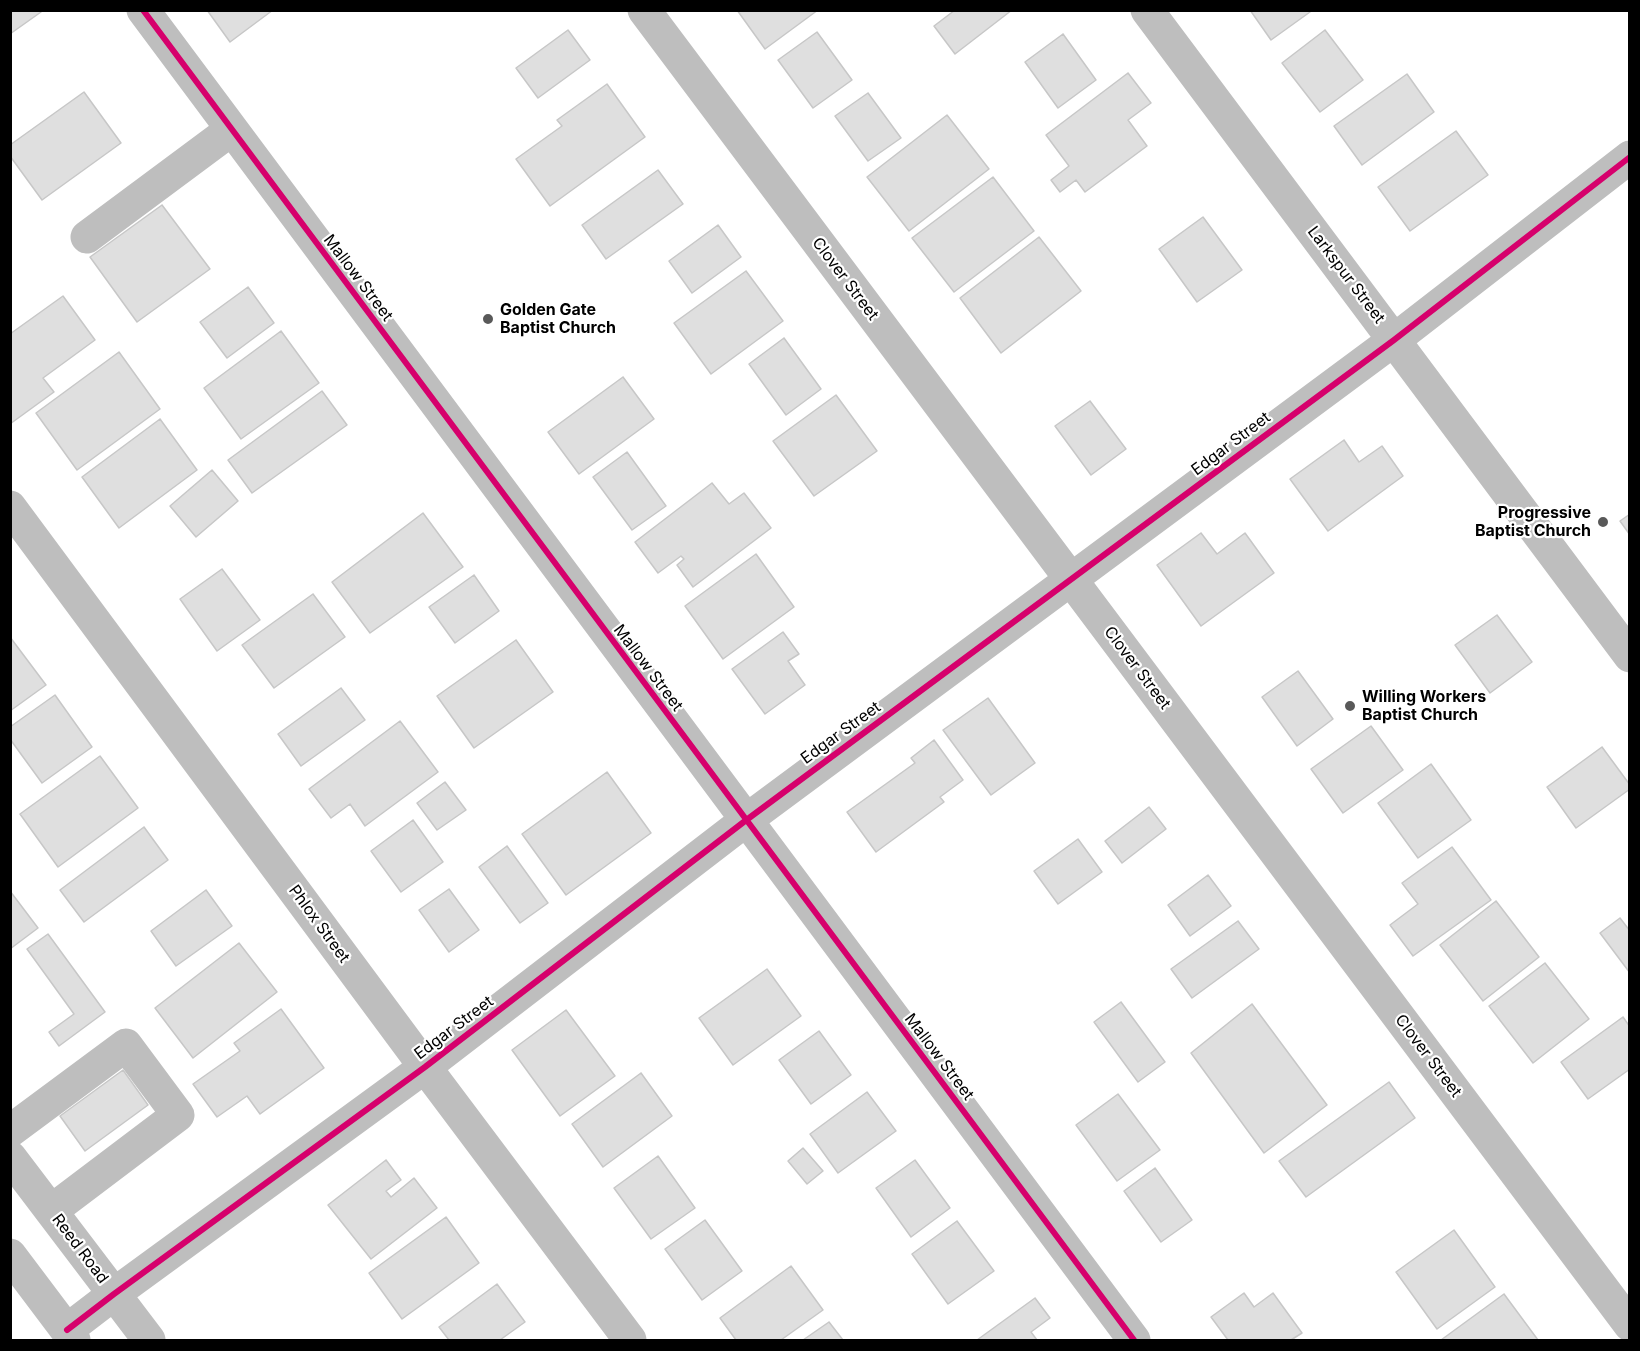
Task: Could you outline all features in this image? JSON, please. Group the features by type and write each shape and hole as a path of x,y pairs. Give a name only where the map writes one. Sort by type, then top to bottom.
{"street":[{"name":"Mallow Street","path":"142,10 1134,1341"},
{"name":"Clover Street","path":"644,10 1629,1325"},
{"name":"Larkspur Street","path":"1147,10 1629,656"},
{"path":"87,237 231,130"},
{"name":"Edgar Street","path":"70,1335 114,1294 425,1067 745,821 1394,340 1629,157"},
{"name":"Phlox Street","path":"10,507 630,1341"},
{"path":"10,1131 126,1045 178,1115 51,1211"},
{"name":"Reed Road","path":"10,1157 149,1341"},
{"path":"10,1255 70,1335"}],"building":[{"path":"10,10 40,10 41,12 10,34"},
{"path":"207,10 273,10 230,42"},
{"path":"737,10 818,10 765,49"},
{"path":"955,10 1012,10 955,54 934,26"},
{"path":"1250,10 1308,10 1310,12 1271,40"},
{"path":"568,30 590,60 538,98 516,68"},
{"path":"1325,30 1363,80 1320,112 1282,63"},
{"path":"817,32 852,80 813,108 778,60"},
{"path":"1063,34 1096,80 1058,108 1025,62"},
{"path":"1128,73 1151,103 1128,120 1147,146 1085,192 1076,180 1060,192 1051,180 1069,166 1046,135"},
{"path":"1407,74 1434,112 1362,165 1334,126"},
{"path":"607,84 645,137 550,206 516,159 562,126 557,120"},
{"path":"84,92 121,143 42,200 10,156 10,145"},
{"path":"868,93 901,138 868,161 835,116"},
{"path":"947,115 989,169 909,231 867,177"},
{"path":"1456,131 1488,175 1410,231 1378,187"},
{"path":"658,170 683,204 606,259 582,225"},
{"path":"993,177 1034,231 954,292 912,238"},
{"path":"162,205 210,269 137,322 90,257"},
{"path":"1203,217 1242,270 1197,302 1159,249"},
{"path":"718,225 741,257 692,293 669,261"},
{"path":"1039,237 1081,291 1001,353 960,298"},
{"path":"746,271 783,321 711,374 674,323"},
{"path":"248,287 274,323 227,358 200,322"},
{"path":"63,296 95,340 43,378 54,392 10,424 10,334"},
{"path":"281,331 319,383 241,439 204,388"},
{"path":"784,338 821,389 786,415 749,364"},
{"path":"119,352 160,409 77,470 36,413"},
{"path":"623,377 654,419 579,474 548,432"},
{"path":"322,391 347,425 252,493 228,460"},
{"path":"836,395 877,451 814,496 773,441"},
{"path":"1090,401 1126,449 1091,475 1055,426"},
{"path":"160,419 197,470 119,528 82,477"},
{"path":"1344,440 1359,462 1382,446 1403,476 1328,531 1290,479"},
{"path":"627,452 666,506 632,530 593,477"},
{"path":"212,470 238,501 196,537 170,506"},
{"path":"712,483 729,504 744,493 771,528 693,587 677,565 684,559 681,556 658,573 635,542"},
{"path":"423,513 463,567 370,633 332,582"},
{"path":"1630,514 1630,535 1620,521"},
{"path":"1201,533 1217,554 1245,533 1274,573 1201,626 1157,565"},
{"path":"756,554 794,607 723,659 685,606"},
{"path":"222,569 260,620 217,651 180,599"},
{"path":"474,575 499,611 455,643 429,607"},
{"path":"313,594 345,637 274,688 242,645"},
{"path":"1497,615 1532,662 1490,693 1455,645"},
{"path":"783,632 799,654 788,661 805,685 765,714 732,669"},
{"path":"10,637 46,685 10,711"},
{"path":"516,640 553,692 474,748 437,696"},
{"path":"1298,671 1333,719 1297,746 1262,697"},
{"path":"341,688 365,720 301,766 278,734"},
{"path":"55,695 92,747 42,783 10,739 10,727"},
{"path":"988,698 1035,763 991,795 943,730"},
{"path":"400,721 438,772 365,826 350,804 331,818 309,789"},
{"path":"1371,726 1403,770 1343,813 1311,769"},
{"path":"934,740 963,780 940,797 944,802 876,852 847,812 915,763 911,758"},
{"path":"1602,747 1630,785 1630,789 1576,828 1547,787"},
{"path":"100,756 138,808 58,867 20,814"},
{"path":"1431,764 1471,820 1418,858 1378,803"},
{"path":"607,772 651,833 566,895 522,834"},
{"path":"445,782 466,810 437,830 417,803"},
{"path":"1149,807 1166,829 1122,863 1105,841"},
{"path":"413,820 443,862 401,892 371,851"},
{"path":"144,827 168,860 84,922 60,890"},
{"path":"1078,839 1102,872 1058,904 1034,871"},
{"path":"507,846 548,903 520,923 479,867"},
{"path":"1452,847 1491,900 1413,956 1390,925 1418,904 1402,883"},
{"path":"1208,875 1231,906 1190,936 1168,905"},
{"path":"449,889 479,930 449,952 419,910"},
{"path":"206,890 232,926 176,966 151,931"},
{"path":"10,891 38,928 10,949"},
{"path":"1496,901 1539,957 1483,1001 1440,945"},
{"path":"1620,918 1630,931 1630,973 1600,933"},
{"path":"1238,921 1259,949 1192,998 1171,969"},
{"path":"48,934 105,1012 59,1046 49,1032 74,1014 27,949"},
{"path":"239,943 277,992 193,1058 155,1008"},
{"path":"1545,963 1589,1019 1533,1063 1489,1006"},
{"path":"767,969 801,1016 733,1065 699,1018"},
{"path":"1121,1002 1165,1062 1138,1082 1094,1022"},
{"path":"1252,1004 1327,1105 1264,1153 1191,1053"},
{"path":"281,1009 324,1068 260,1114 247,1096 217,1117 193,1084 240,1051 234,1043"},
{"path":"566,1010 615,1076 560,1116 512,1050"},
{"path":"1623,1017 1630,1027 1630,1069 1588,1099 1561,1062"},
{"path":"819,1031 851,1075 811,1104 779,1060"},
{"path":"123,1070 148,1105 85,1151 60,1116"},
{"path":"641,1073 672,1116 603,1167 572,1124"},
{"path":"1389,1082 1415,1118 1306,1197 1279,1161"},
{"path":"867,1092 896,1131 838,1173 810,1134"},
{"path":"1118,1094 1160,1150 1117,1181 1076,1125"},
{"path":"803,1148 823,1171 807,1184 788,1161"},
{"path":"658,1156 695,1208 651,1239 614,1188"},
{"path":"386,1160 401,1180 386,1191 391,1197 414,1178 437,1208 371,1259 328,1205"},
{"path":"915,1160 950,1208 911,1237 876,1188"},
{"path":"1155,1168 1192,1220 1161,1242 1124,1191"},
{"path":"446,1217 479,1263 402,1319 369,1273"},
{"path":"705,1220 742,1271 702,1300 665,1249"},
{"path":"957,1221 994,1271 948,1304 912,1254"},
{"path":"1454,1230 1495,1287 1437,1329 1396,1272"},
{"path":"791,1266 823,1310 781,1340 736,1340 720,1318"},
{"path":"497,1284 525,1322 500,1340 449,1340 439,1327"},
{"path":"1244,1293 1254,1307 1273,1293 1302,1333 1291,1340 1228,1340 1211,1317"},
{"path":"1504,1294 1538,1340 1441,1340"},
{"path":"1035,1298 1050,1318 1031,1332 1037,1340 977,1340"},
{"path":"829,1322 843,1340 803,1340"}],"cycle path":[{"path":"143,10 1134,1340"},
{"path":"67,1330 425,1067 745,821 1394,340 1630,157"}],"place":[{"name":"Golden Gate Baptist Church","path":"488,319"},
{"name":"Progressive Baptist Church","path":"1603,522"},
{"name":"Willing Workers Baptist Church","path":"1350,706"}]}
